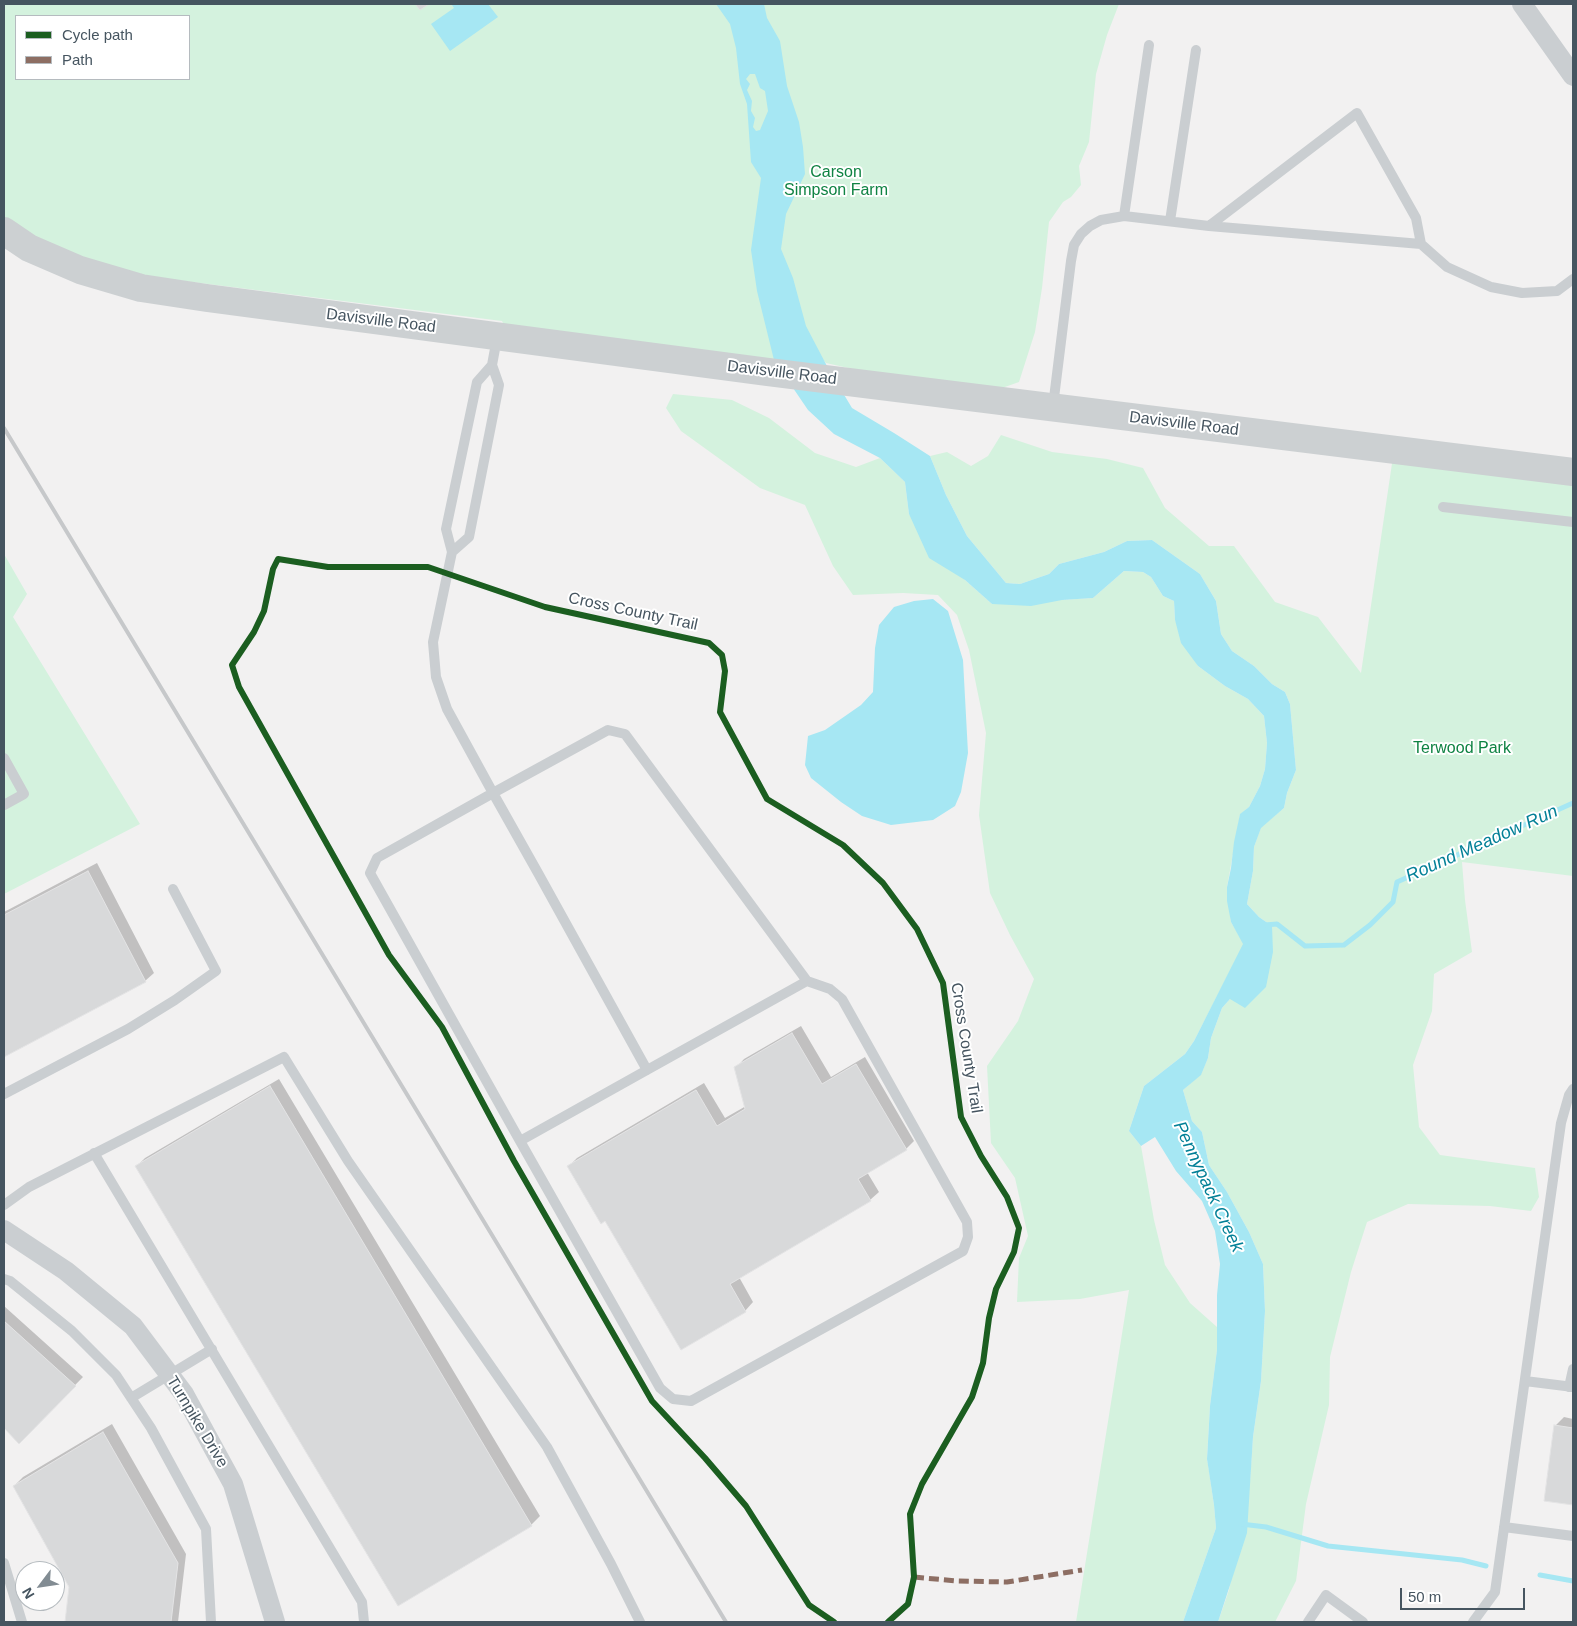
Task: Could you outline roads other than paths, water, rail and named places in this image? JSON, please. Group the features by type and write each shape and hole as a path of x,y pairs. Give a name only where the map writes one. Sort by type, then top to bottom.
{"street":[{"path":"1522,4 1573,76"},
{"name":"Davisville Road","path":"4,231 29,248 80,270 141,288 768,372 1573,472"},
{"name":"Turnpike Drive","path":"4,1230 66,1271 133,1326 184,1394 233,1484 275,1622"}],"lane":[{"path":"1124,216 1149,45"},
{"path":"1170,221 1196,50"},
{"path":"1209,226 1357,113 1416,218 1421,244"},
{"path":"1053,407 1074,246 1090,226 1101,220 1124,216 1209,226 1421,244 1447,266 1491,287 1522,293 1557,291 1573,279"},
{"path":"452,552 469,537 499,385 492,365 497,337"},
{"path":"492,365 477,382 446,529 452,552 434,642 436,677 447,709 647,1070"},
{"path":"1443,507 1573,522"},
{"path":"608,730 625,734 807,981 830,989 842,999 967,1222 968,1237 962,1251 691,1401 673,1399 660,1388 370,873 377,858 493,793 608,730"},
{"path":"4,758 24,794 4,805"},
{"path":"4,1094 128,1029 175,1000 216,971 173,889"},
{"path":"520,1141 807,981"},
{"path":"4,1205 29,1187 284,1057 348,1160 546,1447 611,1564 640,1622"},
{"path":"1473,1622 1495,1592 1561,1123 1569,1095 1573,1090"},
{"path":"94,1153 362,1602 364,1622"},
{"path":"4,1279 10,1280 72,1331 116,1376 151,1428 206,1529 212,1622"},
{"path":"131,1398 212,1349"},
{"path":"1525,1381 1571,1387 1573,1369"},
{"path":"1504,1527 1573,1536"},
{"path":"4,1563 22,1622"},
{"path":"1308,1622 1326,1595 1363,1622"}],"water":[{"path":"488,4 498,17 450,51 431,24 454,8 452,5"},
{"name":"Pennypack Creek","path":"716,4 764,4 767,18 780,41 787,86 799,122 805,174 786,214 781,249 793,278 806,326 852,408 930,456 946,495 967,536 1006,583 1020,584 1049,574 1059,564 1104,552 1127,541 1152,540 1200,574 1216,601 1221,634 1232,651 1254,666 1272,684 1285,692 1290,704 1296,770 1287,793 1284,808 1261,828 1254,847 1253,871 1247,904 1259,917 1272,926 1273,952 1266,987 1245,1008 1230,999 1222,1008 1211,1038 1208,1058 1201,1075 1183,1090 1192,1121 1202,1132 1209,1165 1227,1192 1249,1232 1263,1264 1265,1311 1261,1381 1253,1437 1247,1533 1218,1622 1183,1622 1216,1528 1207,1459 1210,1406 1217,1350 1217,1295 1220,1264 1215,1231 1202,1201 1176,1171 1155,1137 1141,1146 1129,1131 1144,1086 1185,1054 1194,1041 1243,944 1231,922 1227,901 1227,887 1240,814 1249,807 1260,786 1265,769 1267,743 1264,716 1248,699 1225,686 1198,666 1181,643 1175,620 1174,601 1163,596 1151,577 1143,572 1124,571 1093,598 1062,600 1031,606 992,604 965,580 929,558 909,514 905,482 880,458 834,434 808,410 774,360 757,291 751,250 761,178 751,162 747,104 740,84 736,48 730,24","holes":["750,74 755,74 760,88 765,91 768,111 760,130 756,131 753,127 755,118 751,111 752,101 747,90 750,84 746,79"]},
{"path":"933,599 948,611 963,660 968,753 961,792 955,806 933,820 891,825 862,816 811,778 805,765 808,736 825,730 861,705 873,692 875,648 879,625 894,607 914,601"}],"waterway":[{"name":"Round Meadow Run","path":"1265,925 1277,924 1305,946 1344,945 1370,925 1393,902 1397,882 1573,803"},
{"path":"1241,1524 1266,1527 1328,1546 1462,1560 1486,1566"},
{"path":"1540,1575 1573,1581"}],"railway":[{"path":"4,428 726,1622"}],"park label":[{"name":"Carson Simpson Farm","path":"836,182"},
{"name":"Terwood Park","path":"1462,749"}]}
